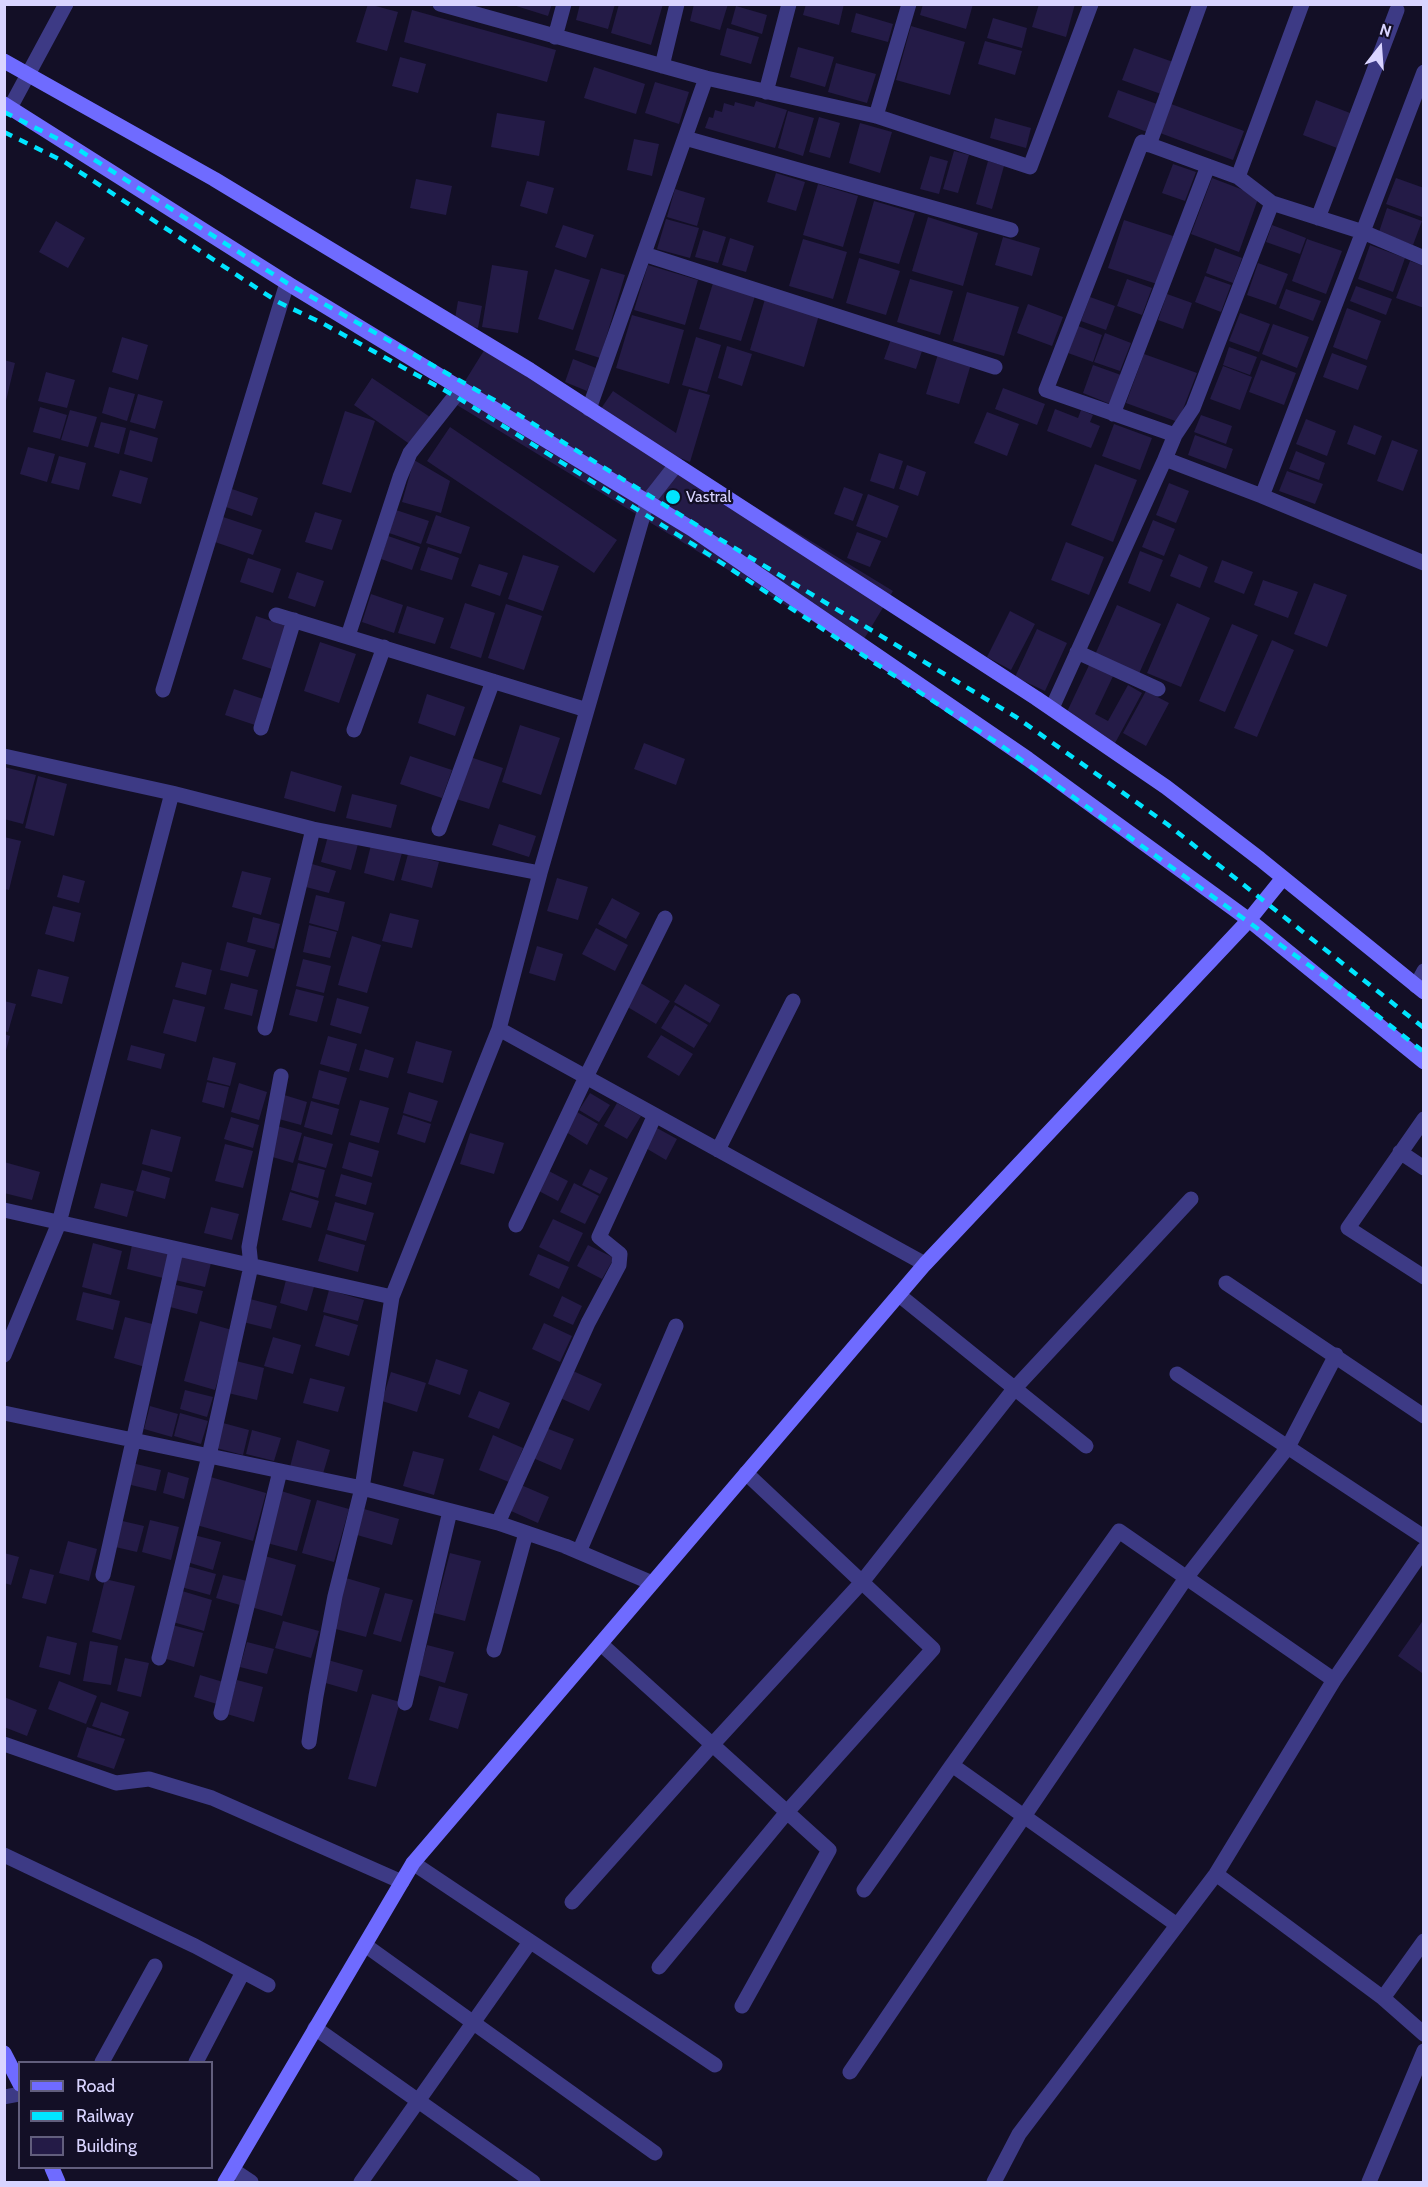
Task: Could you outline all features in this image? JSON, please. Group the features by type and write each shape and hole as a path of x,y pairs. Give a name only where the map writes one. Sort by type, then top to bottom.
{"main road":[{"path":"4,61 214,179 530,370 1052,708 1166,787 1420,989"},
{"path":"8,105 287,283 692,529 1018,752 1249,920 1424,1062"},
{"path":"230,2176 413,1863 925,1264 1249,920 1283,878"},
{"path":"4,2053 18,2080"}],"street":[{"path":"8,105 28,74 66,4"},
{"path":"555,36 564,4"},
{"path":"662,66 677,4"},
{"path":"766,92 789,4"},
{"path":"876,116 909,4"},
{"path":"447,6 706,78 876,116 1030,167 1091,4"},
{"path":"1149,145 1200,4"},
{"path":"1238,177 1302,4"},
{"path":"1318,218 1397,10"},
{"path":"1262,496 1424,72"},
{"path":"589,409 706,78"},
{"path":"685,138 1011,230"},
{"path":"1175,435 1046,390 1142,142 1238,177 1272,203 1363,232 1424,258"},
{"path":"1113,414 1208,166"},
{"path":"1052,708 1175,435 1194,408 1272,203"},
{"path":"644,254 995,367"},
{"path":"163,690 287,283"},
{"path":"348,636 410,453 455,396"},
{"path":"1165,459 1262,496 1424,563"},
{"path":"309,1742 335,1596 362,1488 392,1297 499,1029 540,873 647,502 676,465"},
{"path":"276,615 587,710"},
{"path":"261,728 294,620"},
{"path":"354,730 384,647"},
{"path":"1077,652 1158,690"},
{"path":"439,829 494,681"},
{"path":"4,756 172,793 313,829 540,873"},
{"path":"4,1355 59,1223 172,793"},
{"path":"265,1028 313,829"},
{"path":"516,1225 665,918"},
{"path":"1420,989 1424,971"},
{"path":"718,1150 793,1001"},
{"path":"499,1029 925,1264"},
{"path":"159,1658 209,1456 251,1266 249,1247 281,1076"},
{"path":"498,1523 588,1323 619,1265 620,1254 599,1237 655,1115"},
{"path":"1424,1119 1348,1228 1424,1277"},
{"path":"1400,1152 1424,1168"},
{"path":"572,1902 862,1582 1015,1388 1191,1199"},
{"path":"4,1210 392,1297"},
{"path":"103,1575 176,1250"},
{"path":"1226,1283 1424,1416"},
{"path":"899,1295 1086,1446"},
{"path":"579,1552 676,1326"},
{"path":"850,2072 1186,1578 1288,1447 1336,1355"},
{"path":"1177,1374 1424,1538"},
{"path":"4,1413 362,1488 498,1523 579,1552 652,1583"},
{"path":"221,1713 280,1471"},
{"path":"659,1967 787,1812 933,1649 746,1473"},
{"path":"405,1702 450,1511"},
{"path":"864,1890 1119,1531 1334,1680"},
{"path":"494,1650 526,1533"},
{"path":"994,2182 1019,2134 1216,1874 1334,1680 1424,1549"},
{"path":"601,1644 829,1850 742,2006"},
{"path":"4,1744 116,1783 149,1779 212,1798 402,1882"},
{"path":"952,1765 1177,1925"},
{"path":"4,1855 195,1946 268,1985"},
{"path":"413,1863 715,2065"},
{"path":"1216,1874 1383,1998 1424,2034"},
{"path":"1383,1998 1419,1958 1424,1941"},
{"path":"361,2182 530,1942"},
{"path":"365,1945 655,2154"},
{"path":"103,2061 155,1966"},
{"path":"197,2061 243,1972"},
{"path":"315,2028 533,2182"},
{"path":"1369,2182 1424,2051"},
{"path":"230,2176 250,2182"}],"building":[{"path":"368,4 398,12 387,51 356,42"},
{"path":"510,4 552,4 548,16"},
{"path":"580,4 615,4 608,29 576,20"},
{"path":"619,4 663,4 651,45 611,33"},
{"path":"694,4 728,4 720,30 690,21"},
{"path":"806,4 844,4 839,25 803,15"},
{"path":"923,4 973,4 966,29 920,15"},
{"path":"1039,4 1075,4 1066,37 1032,27"},
{"path":"736,6 767,15 762,34 731,24"},
{"path":"412,10 556,50 547,82 404,42"},
{"path":"856,13 893,24 888,42 851,32"},
{"path":"993,18 1027,28 1022,48 987,38"},
{"path":"911,26 965,42 950,95 896,80"},
{"path":"727,28 759,37 751,64 720,55"},
{"path":"985,41 1022,51 1015,75 978,64"},
{"path":"798,47 834,57 825,87 790,77"},
{"path":"1134,48 1173,62 1161,94 1122,80"},
{"path":"400,57 426,64 418,93 392,86"},
{"path":"836,63 876,74 867,103 828,92"},
{"path":"594,67 645,84 636,114 584,98"},
{"path":"655,82 689,92 679,124 645,113"},
{"path":"1118,90 1157,104 1147,132 1108,117"},
{"path":"1316,100 1350,113 1337,148 1303,135"},
{"path":"756,101 787,110 775,148 705,128 709,117 713,118 715,110 722,112 724,103 734,106 735,102 754,107"},
{"path":"1171,104 1244,131 1233,160 1160,133"},
{"path":"788,111 814,118 803,156 778,148"},
{"path":"497,113 545,121 539,156 491,147"},
{"path":"819,117 840,123 830,158 809,152"},
{"path":"995,118 1031,128 1026,148 990,138"},
{"path":"860,123 892,132 880,173 849,163"},
{"path":"634,139 659,144 652,176 627,170"},
{"path":"954,151 969,155 958,193 943,189"},
{"path":"930,156 948,161 939,194 920,189"},
{"path":"988,161 1004,166 992,209 976,204"},
{"path":"1173,164 1196,172 1185,201 1162,193"},
{"path":"776,173 805,182 796,211 767,202"},
{"path":"1212,178 1259,196 1239,252 1191,234"},
{"path":"1396,178 1424,188 1422,217 1386,204"},
{"path":"416,179 452,186 446,215 410,208"},
{"path":"527,181 554,188 547,214 520,206"},
{"path":"818,184 858,196 843,247 803,235"},
{"path":"675,189 705,198 697,226 667,217"},
{"path":"874,201 915,213 899,264 859,253"},
{"path":"1387,208 1422,221 1413,245 1379,232"},
{"path":"928,217 978,233 963,286 912,271"},
{"path":"666,219 699,228 690,258 657,249"},
{"path":"1124,220 1173,236 1157,284 1108,268"},
{"path":"56,221 85,238 68,268 39,252"},
{"path":"563,225 594,235 586,258 555,247"},
{"path":"1272,225 1306,238 1300,254 1266,242"},
{"path":"703,230 726,237 718,263 695,257"},
{"path":"1003,237 1040,248 1032,276 995,265"},
{"path":"730,238 754,246 746,272 722,265"},
{"path":"803,239 847,252 833,299 789,286"},
{"path":"1307,239 1342,251 1326,294 1292,281"},
{"path":"1370,245 1405,258 1393,292 1358,279"},
{"path":"1215,248 1242,258 1233,283 1206,273"},
{"path":"859,258 900,271 886,315 846,303"},
{"path":"1410,261 1424,266 1424,308 1396,298"},
{"path":"1258,263 1288,274 1276,305 1247,295"},
{"path":"492,265 528,271 518,333 482,327"},
{"path":"648,265 698,280 685,325 634,310"},
{"path":"601,268 625,275 600,358 575,350"},
{"path":"555,269 590,280 573,330 538,319"},
{"path":"1205,276 1231,285 1221,312 1195,302"},
{"path":"910,279 953,291 940,335 897,322"},
{"path":"1127,279 1152,288 1142,315 1117,306"},
{"path":"713,283 755,296 741,341 699,329"},
{"path":"1356,286 1392,299 1386,315 1350,301"},
{"path":"1286,289 1321,301 1313,321 1279,308"},
{"path":"967,292 1019,307 1004,356 953,341"},
{"path":"1167,294 1192,303 1183,329 1158,320"},
{"path":"1090,297 1115,306 1106,330 1081,321"},
{"path":"765,299 819,315 804,367 750,350"},
{"path":"458,301 482,306 478,328 454,324"},
{"path":"1028,304 1063,317 1052,346 1017,333"},
{"path":"1347,308 1381,321 1367,360 1333,347"},
{"path":"1240,313 1270,324 1259,352 1229,341"},
{"path":"632,315 684,330 669,384 616,368"},
{"path":"1273,324 1309,337 1297,368 1262,354"},
{"path":"1078,326 1102,335 1093,362 1068,353"},
{"path":"1105,333 1131,343 1120,371 1094,362"},
{"path":"122,337 148,345 138,380 112,372"},
{"path":"696,337 721,345 707,392 682,385"},
{"path":"891,339 923,348 916,369 884,359"},
{"name":"Vastral","path":"488,344 600,410 613,391 676,433 689,389 710,395 690,462 665,452 893,591 858,649 452,402"},
{"path":"727,346 752,354 742,386 718,378"},
{"path":"1229,347 1257,357 1250,375 1223,365"},
{"path":"1332,353 1367,366 1358,390 1323,377"},
{"path":"938,354 971,364 959,404 926,394"},
{"path":"1144,354 1197,373 1178,422 1126,403"},
{"path":"573,359 596,368 587,391 565,382"},
{"path":"4,360 15,363 5,405 4,405"},
{"path":"1261,360 1296,373 1284,405 1249,392"},
{"path":"1093,365 1121,375 1110,404 1083,393"},
{"path":"1223,366 1252,377 1240,410 1210,399"},
{"path":"46,372 75,380 67,408 38,401"},
{"path":"372,378 430,417 411,445 354,405"},
{"path":"109,387 135,394 127,421 102,413"},
{"path":"1003,388 1045,404 1037,425 995,409"},
{"path":"138,394 163,401 155,429 130,422"},
{"path":"40,407 67,415 60,439 33,432"},
{"path":"1055,409 1078,418 1081,410 1093,415 1090,422 1100,426 1091,448 1047,431"},
{"path":"70,410 97,417 88,447 61,440"},
{"path":"345,411 375,421 351,493 322,484"},
{"path":"987,412 1019,424 1007,456 974,443"},
{"path":"1201,415 1232,426 1226,444 1194,432"},
{"path":"1306,419 1336,431 1327,456 1296,444"},
{"path":"101,422 126,428 119,454 94,447"},
{"path":"1114,424 1152,438 1140,470 1102,456"},
{"path":"1354,425 1382,436 1375,455 1347,444"},
{"path":"450,427 617,540 594,573 427,461"},
{"path":"130,430 158,438 152,462 124,454"},
{"path":"1195,435 1233,449 1226,469 1188,455"},
{"path":"1392,440 1418,450 1403,491 1377,481"},
{"path":"28,447 55,454 47,482 20,474"},
{"path":"1296,451 1325,463 1319,480 1289,469"},
{"path":"879,453 903,461 894,489 870,481"},
{"path":"59,456 86,463 79,490 51,483"},
{"path":"414,460 450,481 441,513 402,502"},
{"path":"1095,464 1137,480 1113,542 1071,525"},
{"path":"907,465 926,472 918,496 899,489"},
{"path":"120,470 148,478 141,504 112,496"},
{"path":"1287,471 1323,484 1315,504 1279,491"},
{"path":"1169,483 1189,491 1176,523 1156,515"},
{"path":"844,487 863,494 853,521 834,514"},
{"path":"232,489 258,498 252,516 226,507"},
{"path":"868,494 899,506 887,538 856,526"},
{"path":"396,510 429,521 421,544 389,533"},
{"path":"315,512 342,520 332,550 305,542"},
{"path":"436,515 470,527 461,554 426,543"},
{"path":"220,516 262,530 253,555 212,541"},
{"path":"1153,520 1175,529 1164,556 1142,547"},
{"path":"857,532 881,541 870,567 847,558"},
{"path":"388,536 420,547 412,570 381,559"},
{"path":"1066,542 1104,557 1089,595 1051,580"},
{"path":"428,547 459,558 452,580 420,570"},
{"path":"1140,551 1163,560 1150,592 1128,583"},
{"path":"1179,554 1208,567 1200,588 1170,576"},
{"path":"523,555 559,566 543,611 508,599"},
{"path":"248,558 281,569 273,593 240,582"},
{"path":"1222,560 1253,572 1244,594 1214,582"},
{"path":"479,564 508,573 500,596 471,586"},
{"path":"297,572 324,581 315,607 288,598"},
{"path":"1263,580 1298,592 1288,618 1254,605"},
{"path":"1314,583 1347,595 1327,647 1294,634"},
{"path":"371,594 403,605 394,633 362,622"},
{"path":"465,603 495,613 481,658 450,648"},
{"path":"1177,603 1210,618 1181,687 1147,673"},
{"path":"506,604 542,616 524,670 488,658"},
{"path":"1117,605 1161,624 1138,676 1094,657"},
{"path":"407,606 444,618 435,644 398,633"},
{"path":"1010,611 1035,624 1011,670 987,657"},
{"path":"256,616 286,626 272,669 242,659"},
{"path":"1232,624 1258,635 1225,712 1199,701"},
{"path":"1037,629 1067,643 1045,691 1015,677"},
{"path":"1272,640 1294,650 1257,737 1234,728"},
{"path":"320,642 356,654 339,703 304,691"},
{"path":"1091,661 1115,672 1095,714 1108,721 1128,685 1142,693 1114,745 1065,716"},
{"path":"234,689 263,699 255,725 225,715"},
{"path":"1146,691 1169,703 1146,746 1123,733"},
{"path":"427,694 465,707 455,736 418,723"},
{"path":"520,725 560,738 541,795 502,782"},
{"path":"644,743 685,759 676,785 634,769"},
{"path":"410,756 452,770 442,798 400,784"},
{"path":"470,757 503,768 489,809 456,799"},
{"path":"4,767 36,775 23,824 4,819"},
{"path":"291,771 342,786 335,812 284,798"},
{"path":"38,776 67,784 54,836 25,828"},
{"path":"352,794 397,805 391,828 346,818"},
{"path":"499,824 536,836 529,857 492,845"},
{"path":"328,836 358,844 351,870 321,862"},
{"path":"4,837 21,841 9,890 4,889"},
{"path":"371,845 402,853 394,881 364,873"},
{"path":"408,854 439,862 432,888 401,880"},
{"path":"312,864 336,871 329,893 306,887"},
{"path":"242,871 271,878 261,915 232,907"},
{"path":"63,875 85,881 79,903 57,897"},
{"path":"557,878 588,887 578,920 547,911"},
{"path":"316,895 345,902 338,931 309,923"},
{"path":"612,898 640,913 626,939 598,924"},
{"path":"53,906 81,913 74,942 45,934"},
{"path":"390,913 419,920 412,948 382,941"},
{"path":"253,917 280,924 274,949 247,942"},
{"path":"309,925 337,932 330,958 303,952"},
{"path":"596,928 628,945 615,971 582,954"},
{"path":"352,936 381,945 367,993 338,985"},
{"path":"227,942 256,950 248,977 220,970"},
{"path":"537,946 563,954 555,981 529,973"},
{"path":"303,959 331,966 324,993 296,986"},
{"path":"182,962 212,970 206,995 175,987"},
{"path":"38,969 69,977 62,1004 31,996"},
{"path":"639,982 670,1001 656,1024 626,1006"},
{"path":"231,983 258,990 252,1016 224,1009"},
{"path":"685,984 720,1005 710,1023 674,1002"},
{"path":"296,989 324,996 317,1022 289,1015"},
{"path":"337,998 369,1007 361,1034 330,1025"},
{"path":"173,999 205,1007 196,1042 163,1033"},
{"path":"4,1001 16,1004 8,1032 4,1031"},
{"path":"675,1005 708,1025 694,1048 661,1028"},
{"path":"4,1034 10,1036 5,1054 4,1054"},
{"path":"661,1035 693,1054 679,1076 647,1057"},
{"path":"328,1036 357,1044 349,1072 320,1064"},
{"path":"416,1041 452,1051 443,1083 407,1073"},
{"path":"131,1045 165,1054 161,1069 127,1060"},
{"path":"365,1049 394,1058 388,1078 359,1070"},
{"path":"213,1057 236,1063 230,1086 207,1080"},
{"path":"319,1070 347,1078 339,1105 312,1098"},
{"path":"207,1082 229,1087 224,1108 202,1102"},
{"path":"239,1083 267,1092 259,1120 231,1112"},
{"path":"409,1092 438,1101 431,1122 403,1113"},
{"path":"590,1093 610,1105 599,1122 579,1110"},
{"path":"281,1094 307,1102 301,1125 275,1118"},
{"path":"360,1100 389,1108 379,1143 350,1135"},
{"path":"311,1101 339,1109 332,1135 304,1127"},
{"path":"617,1103 641,1116 627,1139 604,1126"},
{"path":"577,1112 598,1124 587,1145 566,1132"},
{"path":"403,1115 431,1124 425,1143 397,1134"},
{"path":"231,1117 259,1125 253,1148 224,1139"},
{"path":"277,1126 302,1133 293,1163 269,1156"},
{"path":"655,1127 677,1139 666,1160 644,1147"},
{"path":"151,1129 181,1137 172,1172 142,1164"},
{"path":"470,1133 504,1143 494,1174 460,1164"},
{"path":"304,1136 333,1144 326,1168 298,1160"},
{"path":"349,1142 379,1151 372,1177 342,1168"},
{"path":"225,1144 253,1151 243,1188 215,1181"},
{"path":"4,1162 40,1172 32,1200 4,1193"},
{"path":"298,1163 325,1170 318,1198 291,1190"},
{"path":"545,1169 568,1181 558,1201 535,1189"},
{"path":"590,1169 608,1178 600,1194 582,1185"},
{"path":"142,1170 170,1178 165,1199 136,1191"},
{"path":"341,1174 372,1183 366,1205 335,1196"},
{"path":"101,1183 134,1191 127,1217 94,1208"},
{"path":"574,1183 599,1196 585,1224 560,1212"},
{"path":"290,1192 319,1201 311,1228 282,1220"},
{"path":"335,1202 374,1213 366,1241 327,1230"},
{"path":"211,1207 239,1214 232,1240 204,1233"},
{"path":"553,1219 583,1233 569,1262 539,1247"},
{"path":"326,1234 365,1245 358,1272 318,1261"},
{"path":"93,1243 122,1251 111,1295 82,1287"},
{"path":"132,1245 169,1254 163,1278 127,1269"},
{"path":"588,1245 614,1258 602,1279 577,1266"},
{"path":"538,1254 569,1267 559,1289 529,1275"},
{"path":"181,1256 211,1263 205,1287 175,1280"},
{"path":"286,1280 314,1287 307,1311 280,1303"},
{"path":"176,1285 203,1291 197,1314 170,1307"},
{"path":"329,1290 364,1300 358,1321 323,1312"},
{"path":"83,1292 120,1301 113,1330 76,1320"},
{"path":"562,1296 582,1306 573,1325 553,1316"},
{"path":"250,1299 277,1306 271,1329 243,1322"},
{"path":"324,1315 358,1325 349,1356 315,1346"},
{"path":"125,1317 156,1325 145,1367 114,1358"},
{"path":"200,1321 232,1330 215,1390 184,1381"},
{"path":"544,1323 572,1336 560,1362 532,1349"},
{"path":"273,1337 301,1345 293,1374 264,1366"},
{"path":"436,1359 468,1370 460,1395 428,1384"},
{"path":"236,1361 264,1368 257,1400 228,1393"},
{"path":"573,1371 602,1384 589,1411 560,1398"},
{"path":"391,1372 426,1383 417,1412 382,1401"},
{"path":"310,1378 345,1387 338,1412 303,1403"},
{"path":"185,1390 213,1397 207,1417 180,1409"},
{"path":"479,1391 510,1403 499,1429 468,1417"},
{"path":"150,1406 178,1414 172,1437 144,1429"},
{"path":"180,1413 208,1421 201,1444 174,1436"},
{"path":"223,1423 249,1430 243,1455 216,1448"},
{"path":"546,1428 574,1439 561,1470 533,1458"},
{"path":"252,1430 281,1438 274,1461 246,1454"},
{"path":"493,1435 523,1448 509,1482 479,1470"},
{"path":"297,1440 330,1450 322,1477 290,1467"},
{"path":"413,1451 444,1459 434,1495 403,1486"},
{"path":"132,1463 161,1470 156,1491 127,1484"},
{"path":"168,1472 189,1478 184,1499 163,1493"},
{"path":"207,1476 266,1493 253,1541 193,1524"},
{"path":"521,1485 549,1497 538,1523 511,1511"},
{"path":"281,1491 311,1500 297,1551 267,1543"},
{"path":"317,1500 349,1509 334,1562 302,1553"},
{"path":"364,1509 399,1519 392,1545 357,1535"},
{"path":"118,1520 144,1526 137,1552 111,1546"},
{"path":"150,1520 179,1527 171,1560 142,1552"},
{"path":"194,1535 221,1542 213,1570 187,1562"},
{"path":"68,1541 97,1549 89,1581 59,1573"},
{"path":"4,1553 19,1557 11,1585 4,1583"},
{"path":"450,1553 481,1561 465,1621 434,1613"},
{"path":"265,1556 296,1565 282,1616 251,1607"},
{"path":"187,1566 216,1574 210,1595 181,1587"},
{"path":"30,1569 54,1575 46,1604 22,1598"},
{"path":"223,1575 247,1581 240,1605 216,1598"},
{"path":"346,1578 380,1588 366,1637 332,1628"},
{"path":"105,1579 135,1586 121,1640 92,1632"},
{"path":"182,1591 212,1600 204,1631 173,1622"},
{"path":"385,1593 413,1600 401,1642 373,1634"},
{"path":"1424,1619 1424,1671 1422,1673 1398,1656"},
{"path":"283,1621 319,1631 311,1658 275,1648"},
{"path":"172,1625 203,1633 194,1667 163,1658"},
{"path":"47,1636 77,1643 70,1675 39,1667"},
{"path":"90,1641 118,1646 111,1685 83,1681"},
{"path":"247,1642 274,1649 267,1674 240,1667"},
{"path":"427,1645 454,1652 445,1683 418,1675"},
{"path":"125,1658 149,1663 141,1697 117,1691"},
{"path":"328,1660 363,1670 357,1692 322,1682"},
{"path":"200,1675 223,1682 217,1704 194,1697"},
{"path":"237,1680 263,1687 254,1722 227,1714"},
{"path":"59,1681 97,1696 86,1724 48,1709"},
{"path":"439,1686 468,1694 458,1729 429,1720"},
{"path":"372,1694 400,1702 376,1787 348,1779"},
{"path":"4,1697 37,1710 27,1736 4,1727"},
{"path":"101,1702 129,1712 121,1736 92,1726"},
{"path":"87,1727 125,1739 114,1769 77,1757"}],"railway":[{"path":"4,112 76,148 287,283 503,405 708,532 1016,717 1167,824 1424,1028"},
{"path":"4,132 63,161 278,302 322,323 455,396 694,545 999,744 1359,1001 1424,1052"}],"place":[{"name":"Vastral","path":"673,497"}]}
